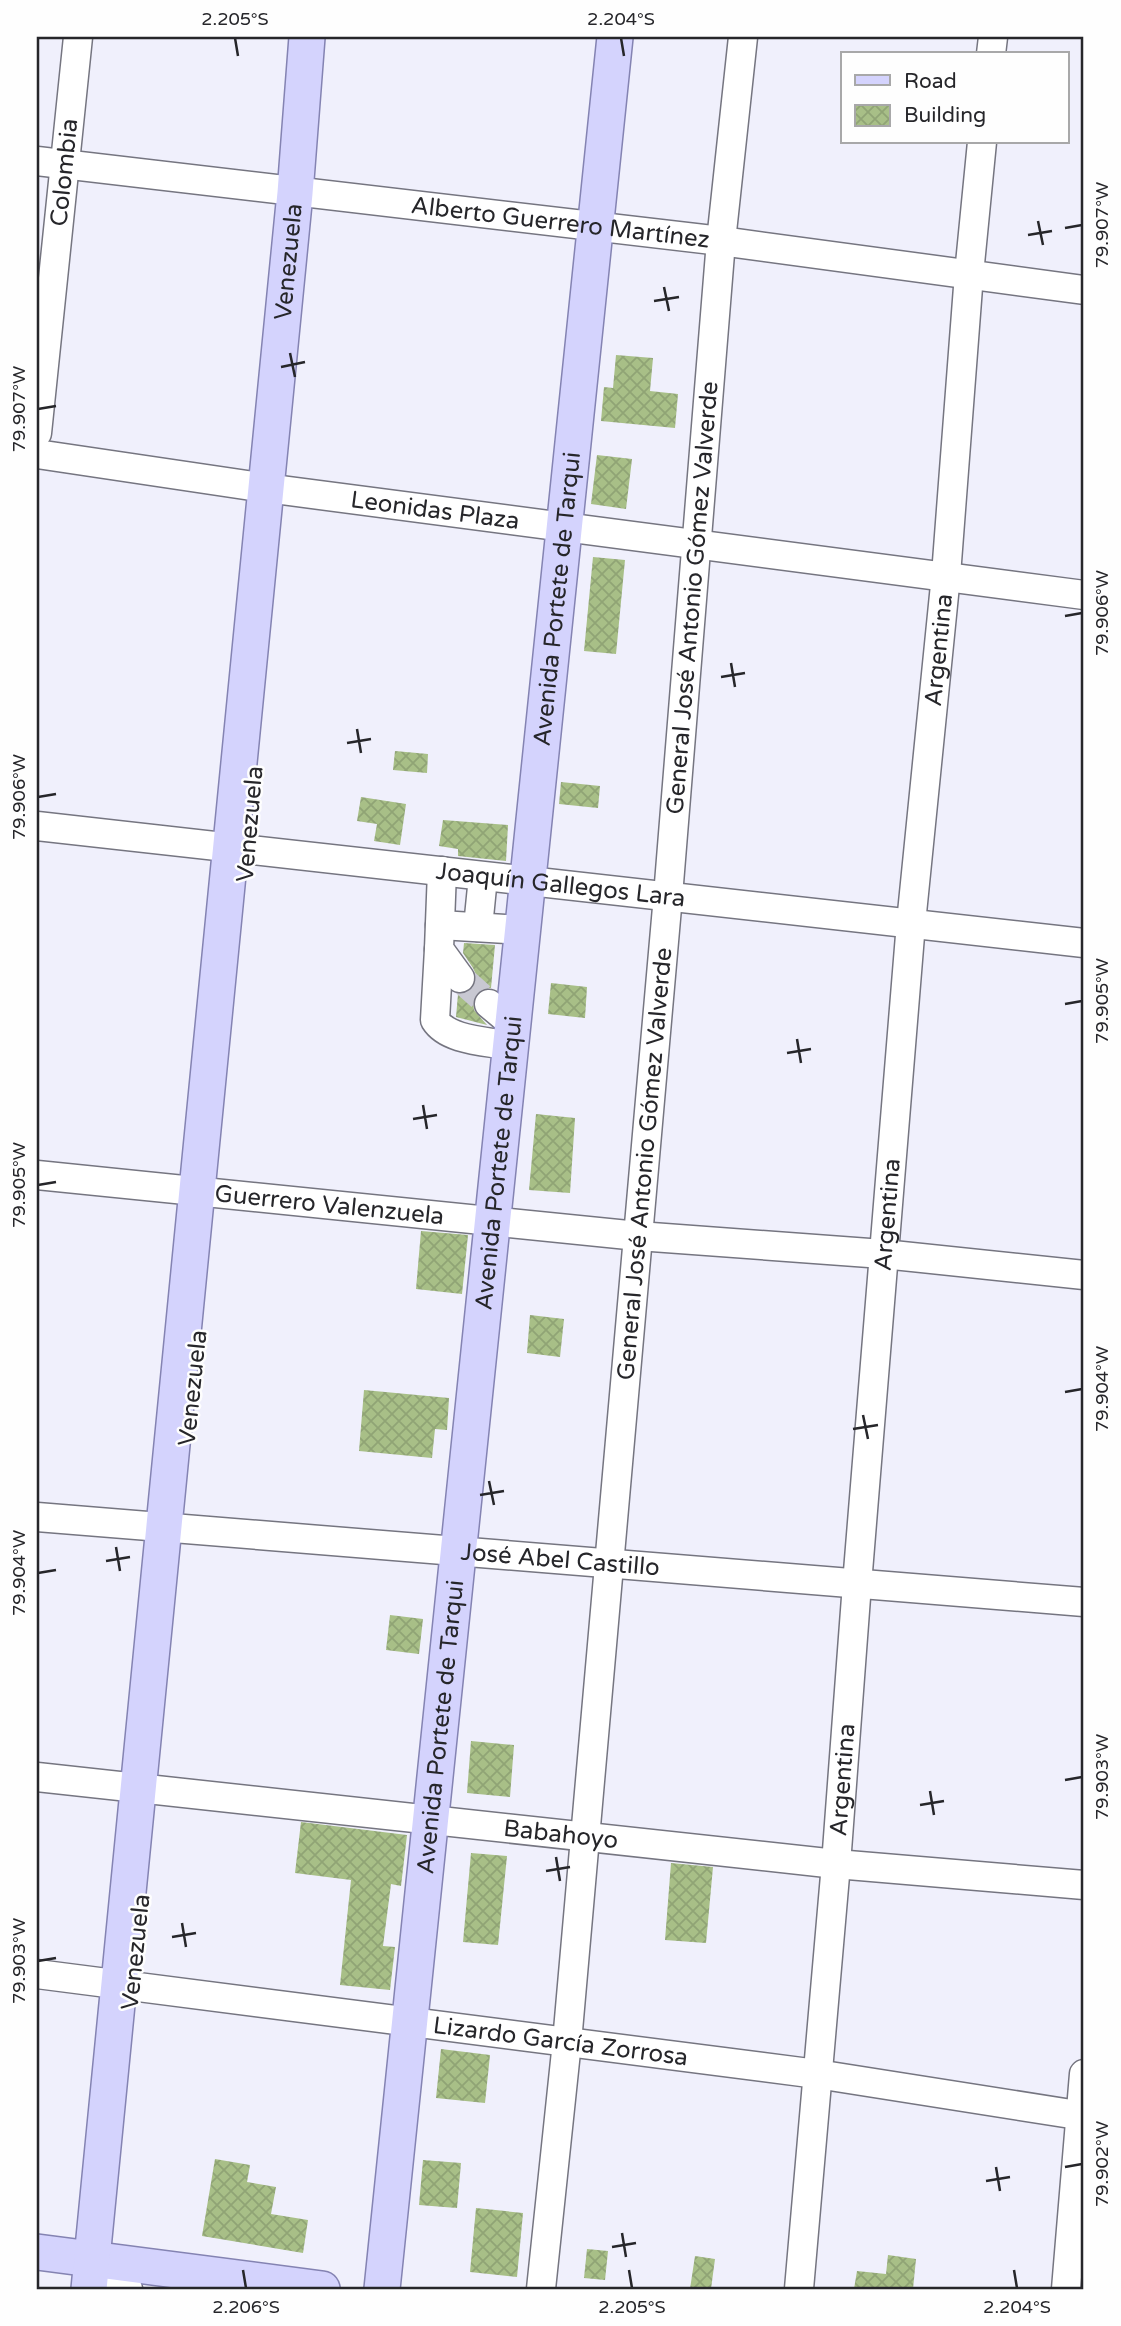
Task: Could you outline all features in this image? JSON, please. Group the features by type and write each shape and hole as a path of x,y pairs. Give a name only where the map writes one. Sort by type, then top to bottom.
{"main road":[{"name":"Venezuela","path":"107,2275 126,1986 239,848 266,488 295,193 307,37"},
{"name":"Avenida Portete de Tarqui","path":"382,2289 492,1221 504,1024 522,930 615,37"},
{"path":"37,2252 107,2275 322,2289"}],"street":[{"name":"Colombia","path":"37,433 78,37"},
{"path":"300,129 314,106 319,37"},
{"name":"General José Antonio Gómez Valverde","path":"541,2289 567,2042 668,896 695,544 743,37"},
{"name":"Argentina","path":"799,2289 836,1864 911,923 946,575 982,144"},
{"name":"Alberto Guerrero Martínez","path":"37,161 722,241 1084,290"},
{"name":"Leonidas Plaza","path":"37,454 266,488 1084,595"},
{"name":"Joaquín Gallegos Lara","path":"37,827 1084,943"},
{"path":"442,871 435,1020 440,1027 453,1034 504,1024"},
{"path":"478,927 483,877"},
{"path":"439,937 478,927 522,930"},
{"path":"439,937 460,978"},
{"name":"Guerrero Valenzuela","path":"37,1174 638,1236 883,1254 1084,1275"},
{"name":"José Abel Castillo","path":"37,1517 1084,1602"},
{"name":"Babahoyo","path":"37,1777 836,1864 1084,1885"},
{"name":"Lizardo García Zorrosa","path":"37,1974 817,2074 1083,2115"},
{"path":"1066,2289 1083,2115 1084,2074"}],"building":[{"path":"616,355 653,358 650,391 678,394 675,428 601,421 604,387 613,388"},
{"path":"597,455 632,459 626,509 591,504"},
{"path":"593,557 625,560 616,654 584,651"},
{"path":"395,751 428,754 427,773 393,770"},
{"path":"561,782 600,786 598,808 559,804"},
{"path":"361,797 406,804 400,845 374,841 377,824 357,821"},
{"path":"443,820 508,825 506,861 458,856 458,849 439,846"},
{"path":"464,943 495,945 491,988 477,993 473,1002 474,1010 487,1025 456,1017 458,994 470,991 477,977 463,953"},
{"path":"551,983 587,987 585,1018 548,1014"},
{"path":"536,1114 575,1118 570,1193 529,1190"},
{"path":"421,1231 468,1235 462,1294 416,1289"},
{"path":"530,1315 564,1319 560,1357 527,1353"},
{"path":"364,1390 449,1398 447,1430 435,1429 432,1458 359,1451"},
{"path":"390,1615 423,1619 419,1654 386,1650"},
{"path":"471,1741 514,1745 510,1797 467,1793"},
{"path":"301,1822 407,1835 401,1886 391,1884 383,1946 395,1947 390,1990 340,1985 351,1880 295,1873"},
{"path":"471,1853 507,1856 498,1945 463,1942"},
{"path":"671,1863 713,1867 706,1943 665,1940"},
{"path":"441,2049 490,2055 485,2103 436,2098"},
{"path":"215,2159 250,2165 247,2182 276,2187 271,2214 308,2220 303,2253 202,2236"},
{"path":"423,2160 461,2163 457,2208 419,2205"},
{"path":"476,2208 523,2213 517,2277 470,2272"},
{"path":"587,2249 608,2251 605,2280 584,2278"},
{"path":"888,2255 916,2259 913,2289 854,2289 857,2271 886,2274"},
{"path":"695,2256 715,2259 711,2289 690,2289"}],"tunnel":[{"path":"460,978 489,1004"}]}
